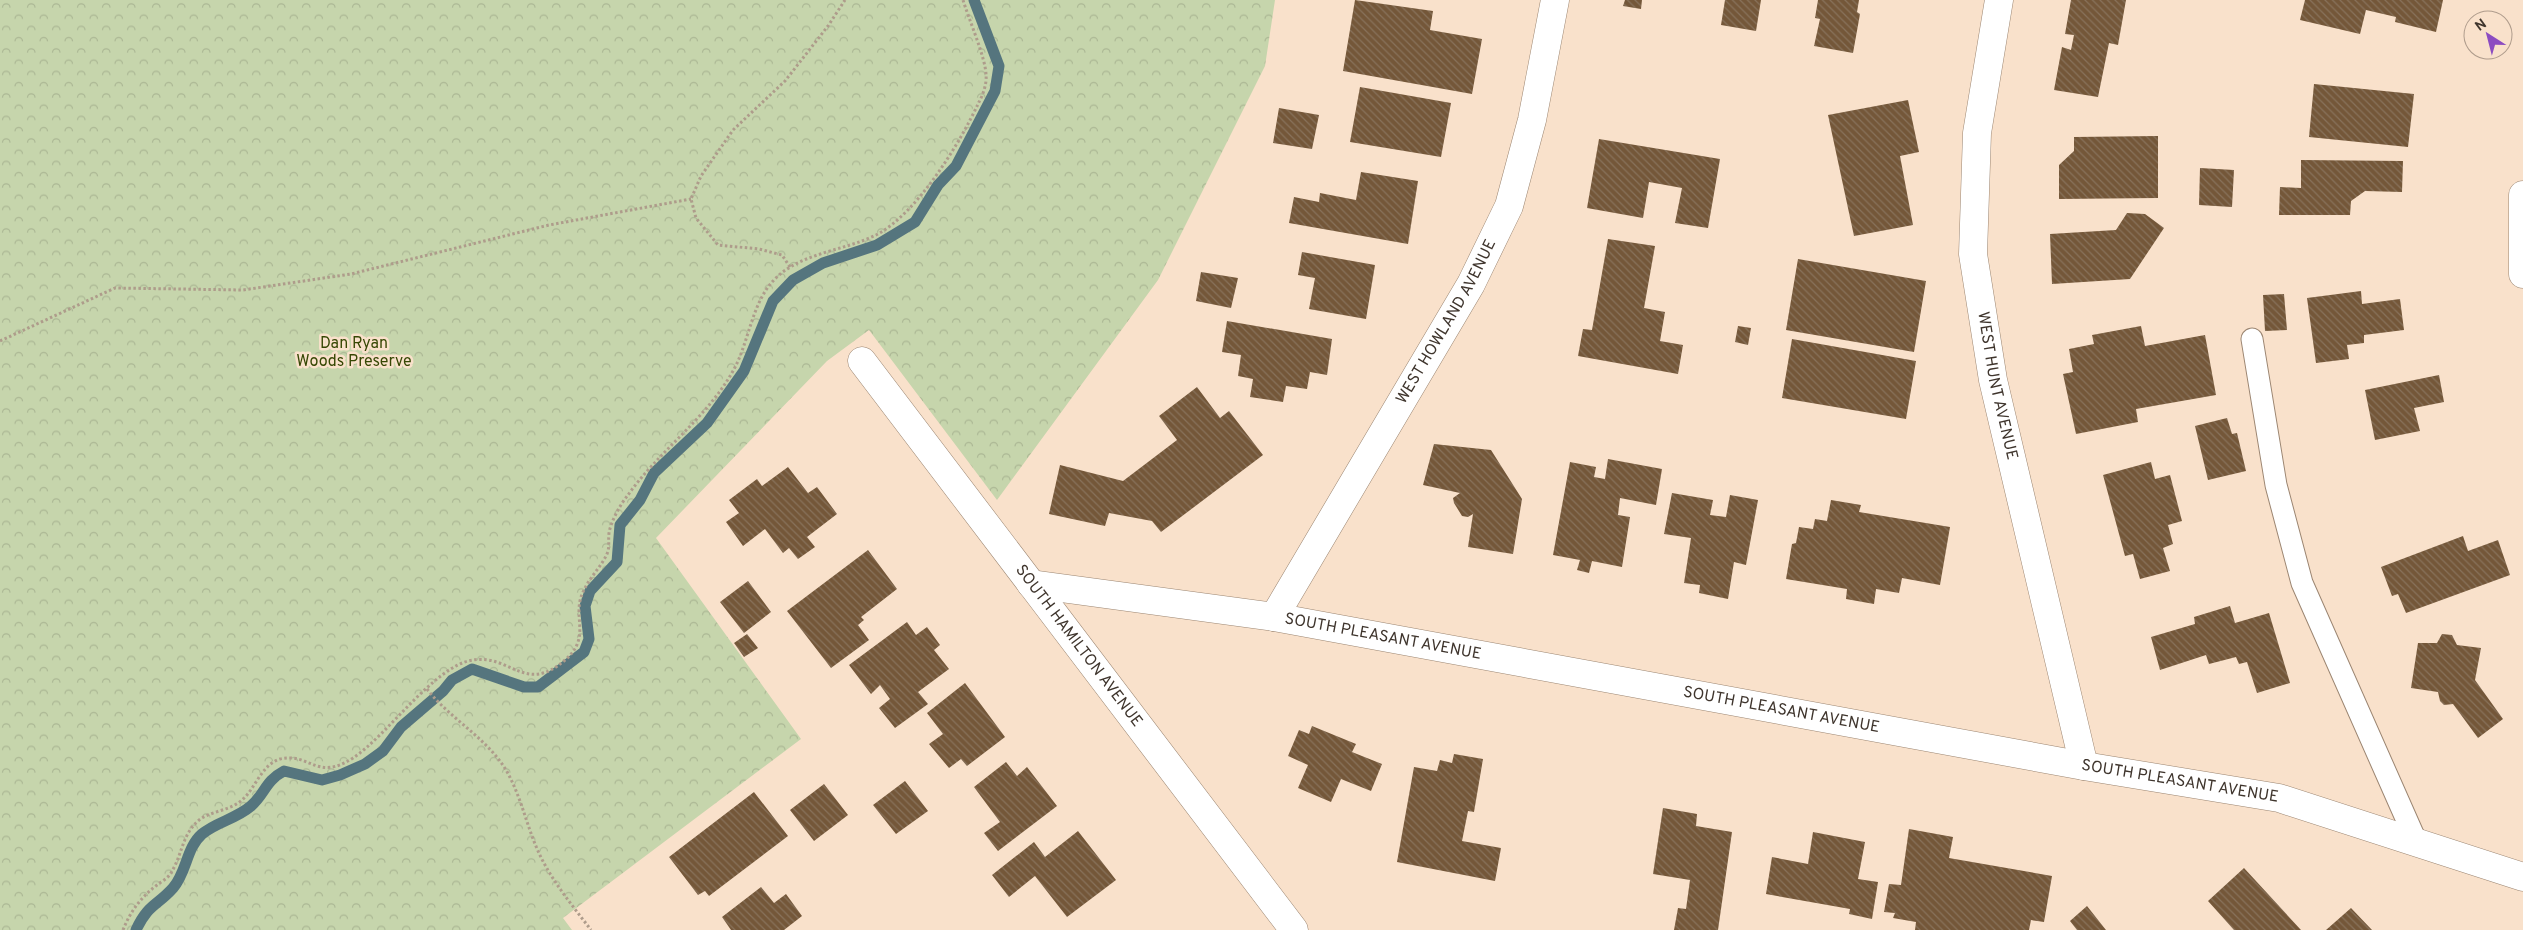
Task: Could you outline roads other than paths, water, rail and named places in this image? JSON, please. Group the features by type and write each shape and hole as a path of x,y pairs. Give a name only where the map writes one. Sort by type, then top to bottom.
{"street":[{"name":"WEST HOWLAND AVENUE","path":"1274,617 1471,284 1509,206 1532,120 1555,0"},
{"name":"WEST HUNT AVENUE","path":"1998,0 1977,133 1973,254 1993,380 2084,766"},
{"path":"2523,195 2523,274"},
{"name":"SOUTH HAMILTON AVENUE","path":"862,361 1294,930"},
{"name":"SOUTH PLEASANT AVENUE","path":"1031,584 1274,617 2084,766 2279,798 2523,877"}],"lane":[{"path":"2252,339 2276,485 2302,583 2417,843"}],"waterway":[{"path":"136,930 140,921 149,910 178,882 189,853 202,834 251,806 269,783 284,771 322,780 340,775 365,764 383,751 401,727 443,691 452,680 472,669 524,687 538,687 584,652 589,639 585,606 590,591 617,562 620,525 640,500 654,473 707,423 744,371 773,301 793,280 823,263 877,245 915,222 938,185 956,166 995,91 999,66 974,0"}],"park label":[{"name":"Dan Ryan Woods Preserve","path":"354,353"}]}
